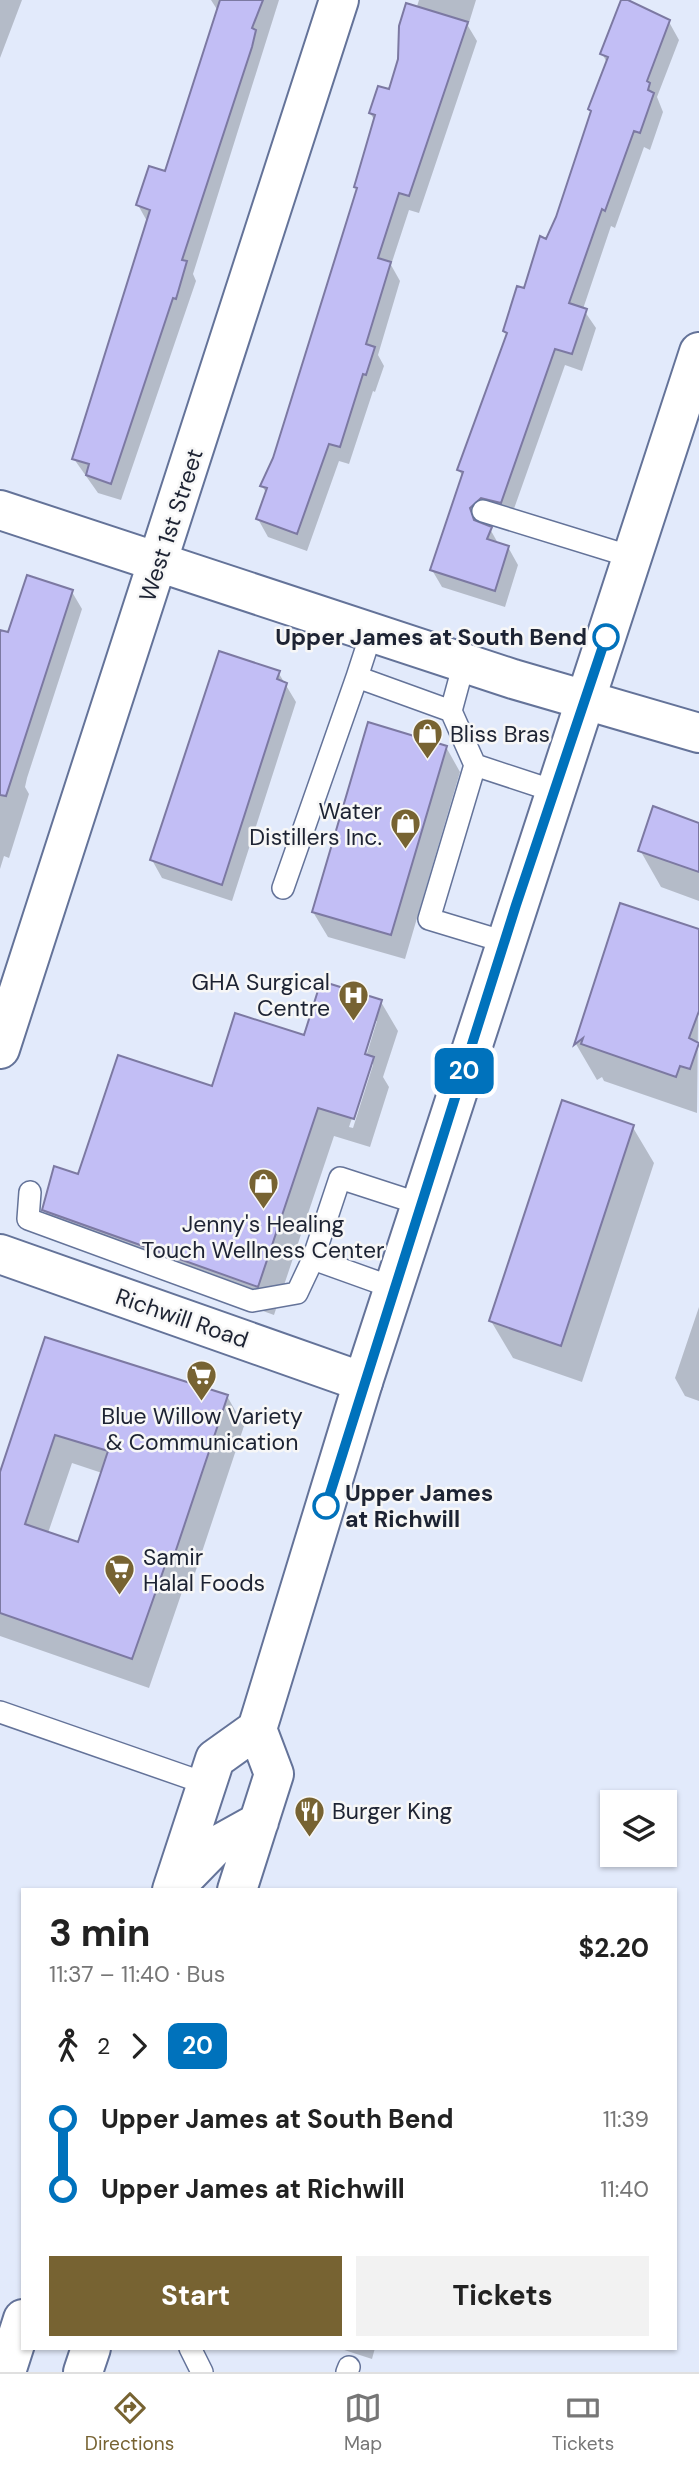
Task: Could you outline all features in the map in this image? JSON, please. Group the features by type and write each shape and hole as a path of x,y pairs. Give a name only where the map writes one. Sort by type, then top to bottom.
{"street":[{"name":"West 1st Street","path":"0,1049 339,0"},
{"path":"173,1888 215,1759 257,1729 363,1382 699,352"},
{"path":"0,510 464,663 699,733"},
{"name":"Richwill Road","path":"0,1254 363,1382"},
{"path":"238,1888 274,1774 257,1729"},
{"path":"174,1888 214,1847 259,1822"},
{"path":"6,2372 21,2325"},
{"path":"83,2372 90,2350"}],"lane":[{"path":"483,511 632,557"},
{"path":"284,887 372,631"},
{"path":"464,663 451,711 475,765 429,919 505,942"},
{"path":"357,677 451,711"},
{"path":"475,765 554,791"},
{"path":"30,1192 28,1219 252,1301 298,1293 313,1259 340,1178 421,1204"},
{"path":"313,1259 394,1289"},
{"path":"0,1712 207,1784"},
{"path":"191,2350 202,2372"}],"building":[{"path":"220,0 263,0 252,28 256,30 252,47 182,260 187,261 176,299 173,298 111,484 86,475 89,464 72,459 150,210 136,205 149,166 165,171"},
{"path":"621,0 628,0 670,20 647,81 650,83 648,90 654,93 640,133 634,131 605,211 602,209 569,303 587,309 572,354 555,349 501,503 481,498 470,508 474,520 492,527 487,539 509,546 495,591 430,570 463,472 457,470 507,333 503,331 517,286 524,288 540,236 546,239 556,217 591,111 588,109 608,57 600,54"},
{"path":"406,3 468,22 409,196 399,193 378,258 391,262 366,344 375,347 366,375 363,374 340,447 329,444 297,534 256,519 267,488 260,486 273,458 357,188 354,187 375,115 369,113 378,86 389,89 398,59 399,26"},
{"path":"27,575 73,590 6,796 0,795 0,630 8,632"},
{"path":"219,651 280,671 277,679 287,683 222,885 150,860"},
{"path":"368,722 447,746 391,935 312,912"},
{"path":"653,806 699,823 699,872 638,851"},
{"path":"620,903 699,929 699,1011 689,1038 699,1043 690,1069 680,1066 676,1077 581,1044 583,1038 574,1045"},
{"path":"321,981 382,1000 365,1054 374,1057 354,1119 318,1108 258,1287 42,1210 54,1166 78,1174 118,1055 212,1086 235,1013 304,1035"},
{"path":"562,1100 634,1125 561,1346 489,1321"},
{"path":"45,1337 228,1395 172,1562 167,1560 132,1659 0,1613 0,1472","holes":["55,1435 108,1451 78,1542 25,1524"]}],"bus line":[{"name":"20","path":"326,1506 516,905 606,637"}],"place":[{"name":"Upper James at South Bend","path":"606,637"},
{"name":"Bliss Bras","path":"427,761"},
{"name":"Water Distillers Inc.","path":"405,851"},
{"name":"GHA Surgical Centre","path":"353,1022"},
{"name":"Jenny's Healing Touch Wellness Center","path":"263,1210"},
{"name":"Blue Willow Variety & Communication","path":"202,1402"},
{"name":"Upper James at Richwill","path":"326,1506"},
{"name":"Samir Halal Foods","path":"120,1597"},
{"name":"Burger King","path":"309,1838"}]}
